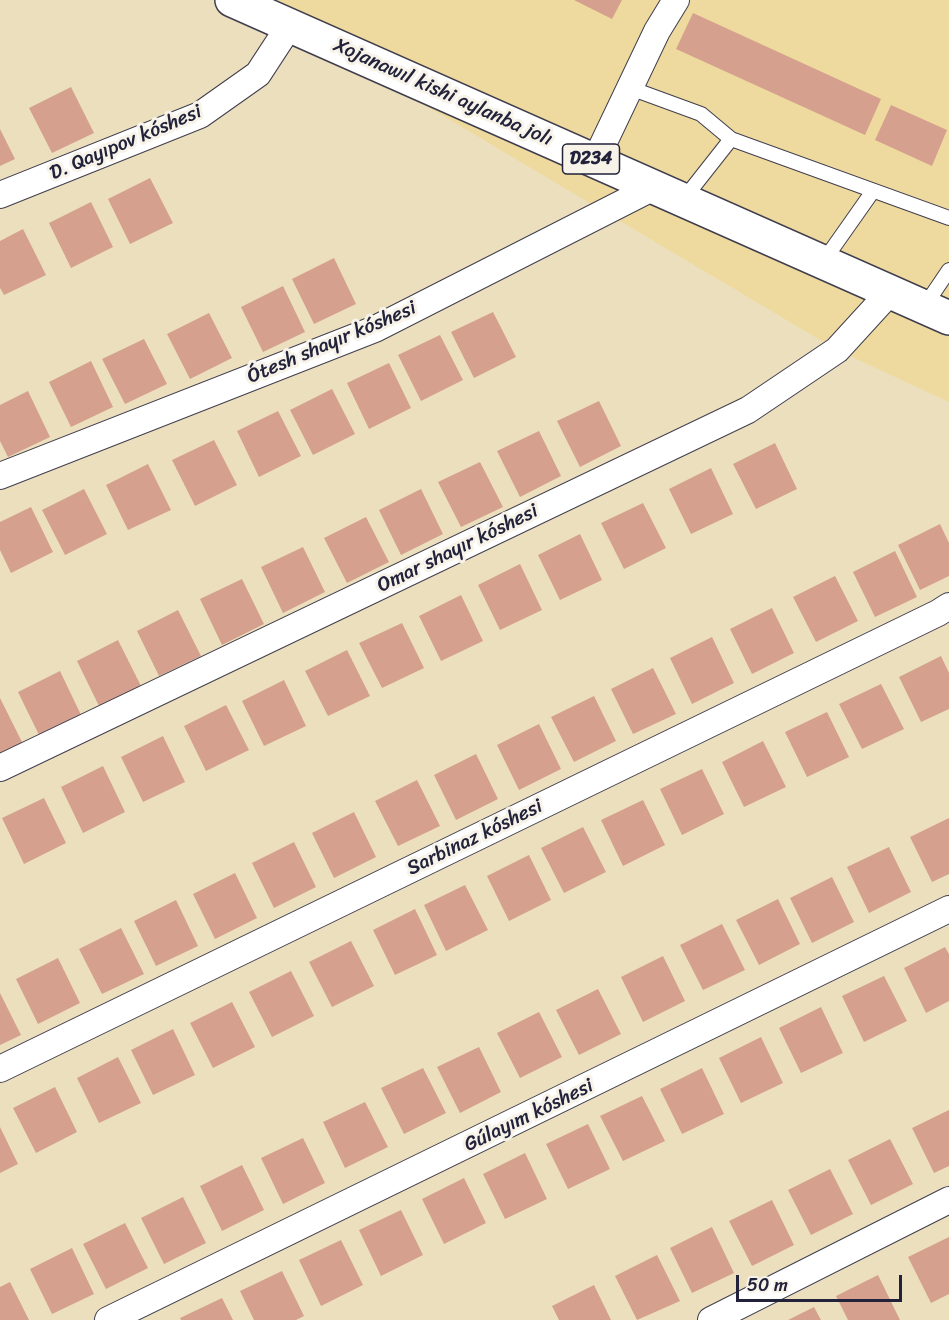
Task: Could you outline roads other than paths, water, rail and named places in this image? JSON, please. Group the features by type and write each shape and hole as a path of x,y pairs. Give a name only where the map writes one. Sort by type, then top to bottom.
{"main road":[{"name":"Xojanawıl kishi aylanba jolı","path":"232,0 936,312"}],"street":[{"path":"595,161 657,31 676,0"},
{"name":"D. Qayıpov kóshesi","path":"0,195 200,115 258,74 290,25"},
{"name":"Ótesh shayır kóshesi","path":"0,476 375,329 669,194"},
{"name":"Omar shayır kóshesi","path":"0,768 748,410 837,350 890,292"},
{"name":"Sarbinaz kóshesi","path":"0,1069 949,606"},
{"name":"Gúlayım kóshesi","path":"108,1320 949,909"},
{"path":"711,1320 949,1200"}],"lane":[{"path":"630,88 702,114 731,139 949,218"},
{"path":"669,194 731,139"},
{"path":"823,262 873,191"},
{"path":"936,312 949,270"}]}
